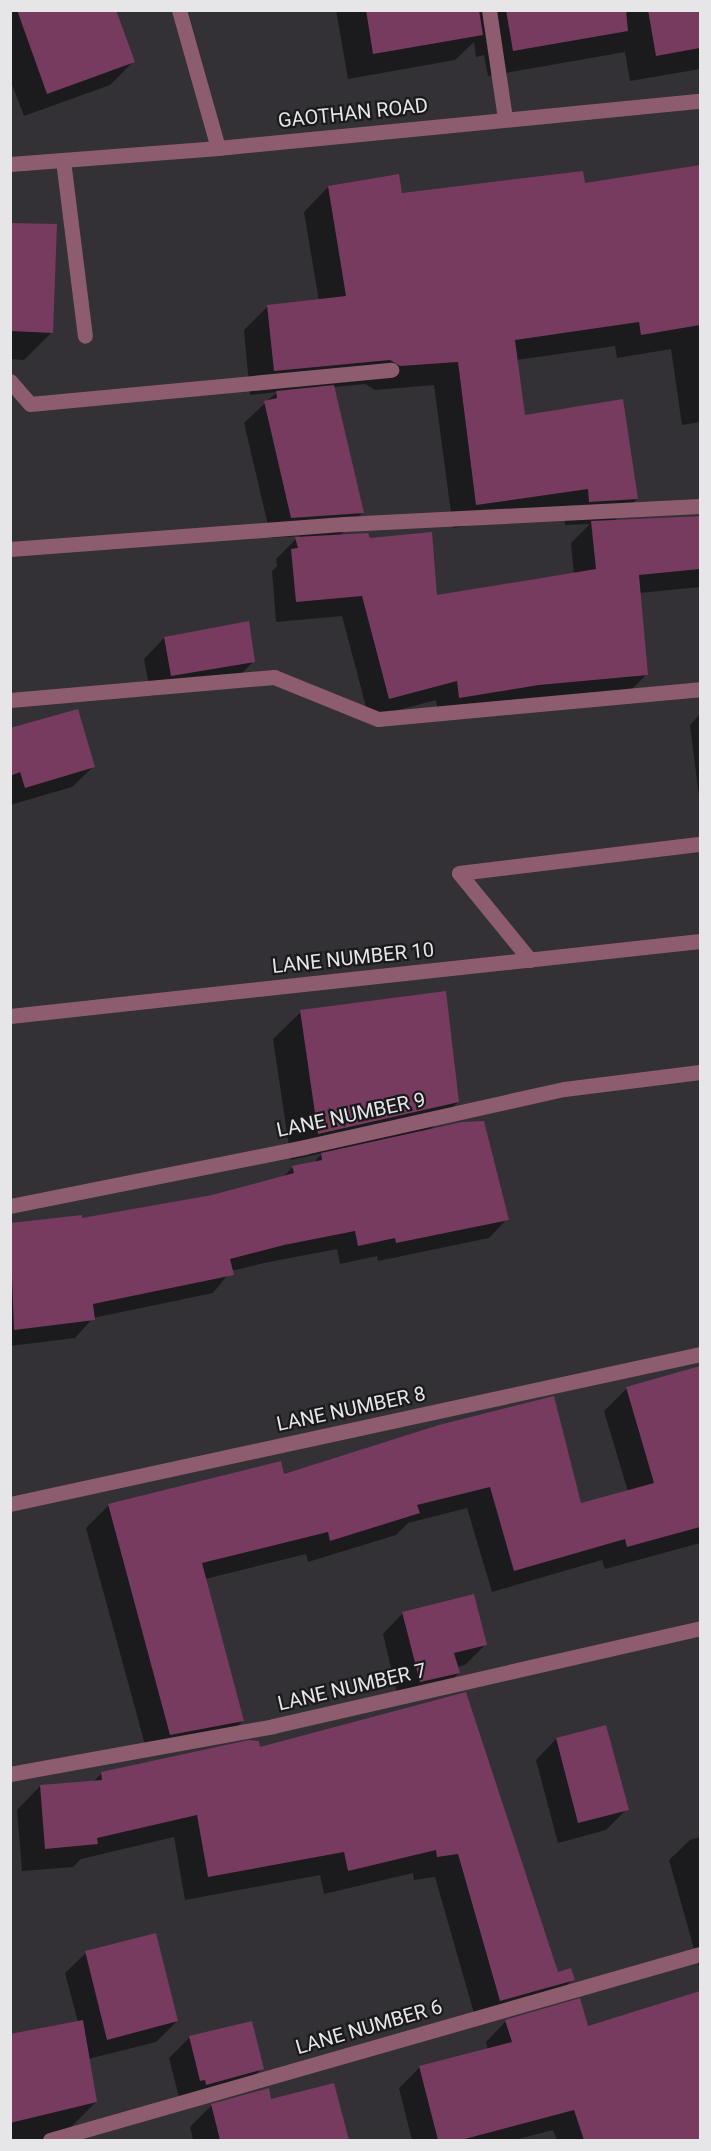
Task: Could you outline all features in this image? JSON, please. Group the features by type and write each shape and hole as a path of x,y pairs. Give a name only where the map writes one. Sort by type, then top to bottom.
{"street":[{"path":"179,10 218,148"},
{"path":"489,10 506,118"},
{"name":"GAOTHAN ROAD","path":"10,164 218,148 506,118 700,101"},
{"path":"63,160 85,336"},
{"path":"10,381 30,404 392,370"},
{"path":"10,549 344,524 700,506"},
{"path":"10,700 274,677 378,719 700,689"},
{"path":"530,960 459,873 700,844"},
{"name":"LANE NUMBER 10","path":"10,1016 700,941"},
{"name":"LANE NUMBER 9","path":"10,1206 304,1147 564,1089 700,1072"},
{"name":"LANE NUMBER 8","path":"10,1504 700,1354"},
{"name":"LANE NUMBER 7","path":"10,1774 273,1726 700,1628"},
{"name":"LANE NUMBER 6","path":"50,2140 700,1954"}],"building":[{"path":"17,10 116,10 135,62 47,94"},
{"path":"366,10 479,10 483,35 373,54"},
{"path":"506,10 626,10 628,31 513,51"},
{"path":"648,10 700,10 700,48 656,56"},
{"path":"700,165 700,325 641,335 639,322 515,340 525,415 623,399 638,499 589,502 588,489 476,505 458,362 400,366 390,360 274,371 267,305 346,296 328,186 399,174 402,193 583,171 585,183"},
{"path":"10,223 57,224 53,333 10,331"},
{"path":"334,385 364,513 291,518 264,401 277,398 276,391"},
{"path":"700,516 700,569 639,575 648,675 539,685 459,698 457,681 389,699 362,596 296,602 291,549 298,548 295,537 368,533 370,538 432,532 437,595 596,569 591,521"},
{"path":"249,621 255,662 171,676 164,637"},
{"path":"78,709 95,767 25,788 20,772 10,776 10,728"},
{"path":"446,991 459,1102 318,1134 300,1010"},
{"path":"484,1121 509,1220 396,1243 395,1238 358,1246 355,1231 284,1245 230,1259 234,1275 93,1304 95,1320 14,1330 10,1223 82,1215 82,1218 212,1195 294,1173 292,1166 322,1160 321,1153 462,1122"},
{"path":"700,1366 700,1527 627,1547 625,1539 514,1571 490,1487 417,1505 420,1513 330,1541 328,1532 202,1563 244,1721 170,1735 108,1504 281,1461 284,1474 439,1425 554,1396 581,1503 654,1483 626,1387"},
{"path":"474,1594 487,1645 454,1653 460,1673 420,1682 402,1612"},
{"path":"466,1692 558,1972 571,1968 575,1980 500,2001 458,1854 437,1857 436,1850 348,1871 344,1852 208,1877 197,1815 97,1838 98,1844 45,1849 40,1785 102,1780 101,1772 249,1740 259,1741 260,1747"},
{"path":"606,1725 629,1810 578,1823 556,1738"},
{"path":"156,1933 178,2021 107,2040 85,1951"},
{"path":"700,1991 700,2140 584,2140 574,2110 461,2140 438,2140 419,2066 512,2042 505,2020 580,1998 588,2026"},
{"path":"83,2020 97,2102 10,2123 10,2034"},
{"path":"252,2021 264,2069 206,2085 205,2080 200,2081 189,2036"},
{"path":"334,2083 349,2140 220,2140 211,2104 269,2088 271,2099"}]}
